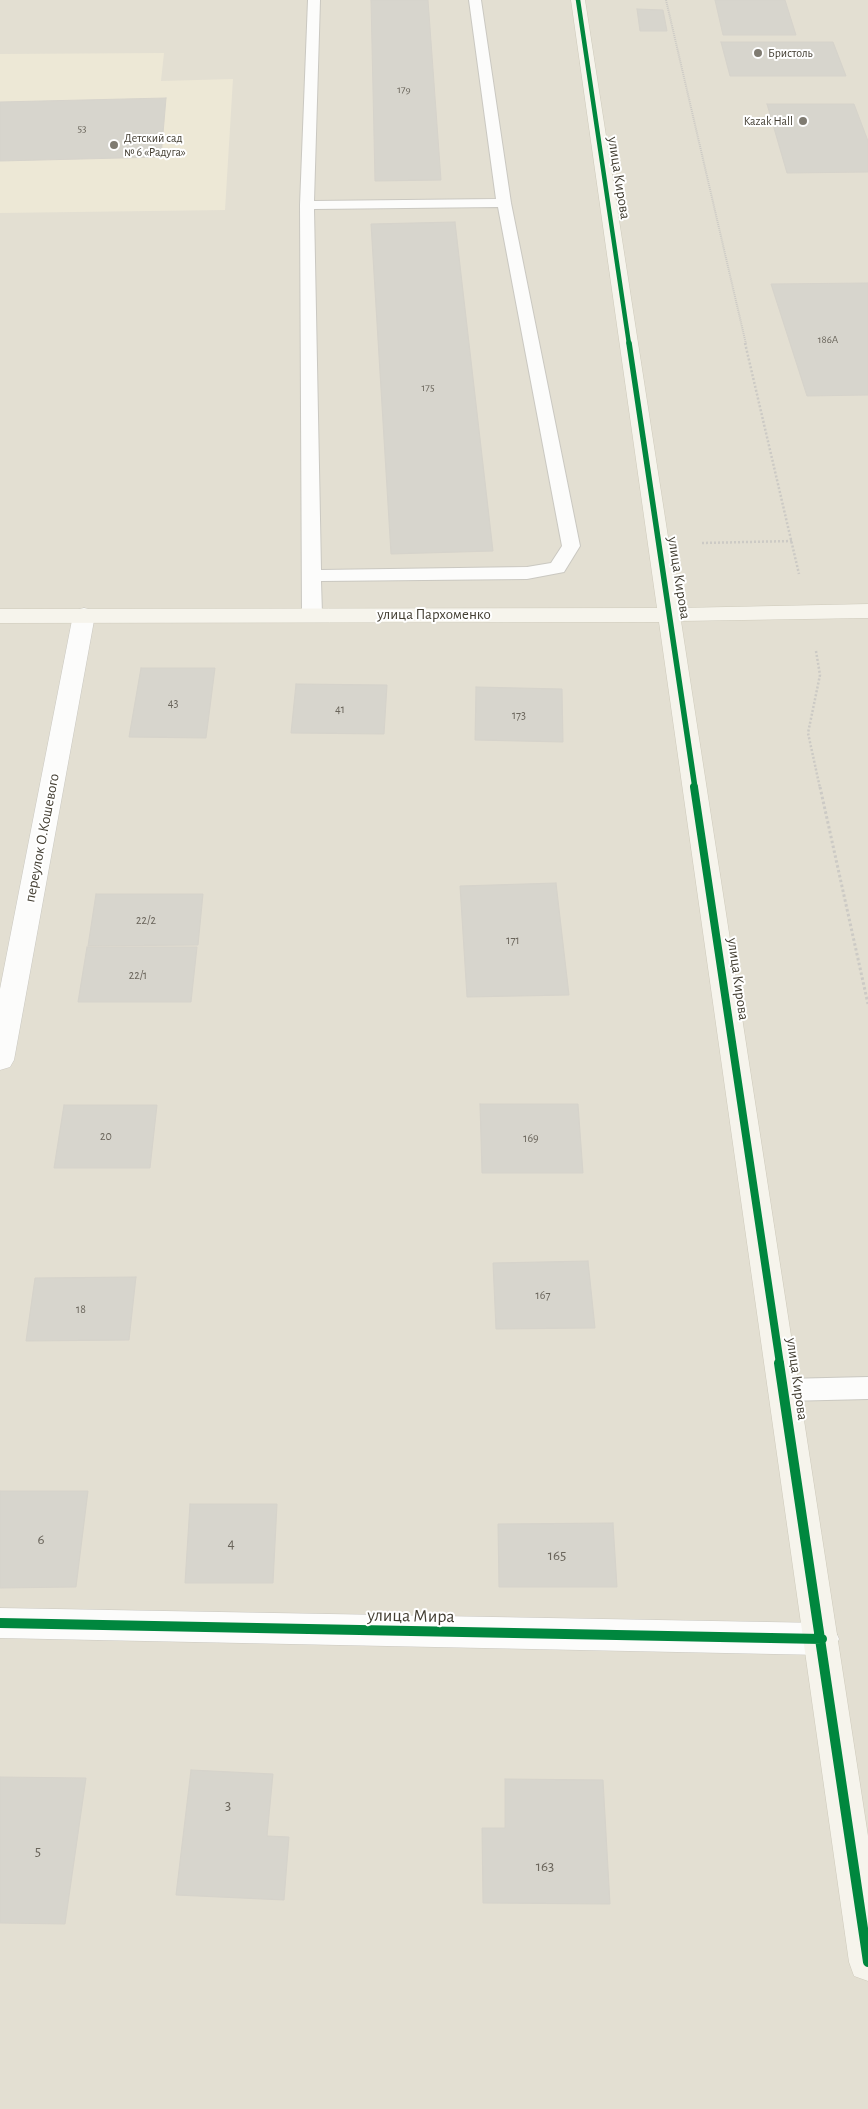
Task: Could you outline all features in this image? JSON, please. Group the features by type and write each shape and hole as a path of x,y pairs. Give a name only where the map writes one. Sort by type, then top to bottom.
{"street":[{"name":"улица Кирова","path":"578,0 822,1639 868,1962"},
{"name":"улица Пархоменко","path":"0,616 312,614 670,615 868,611"},
{"name":"переулок О.Кошевого","path":"0,1060 84,615"},
{"name":"улица Мира","path":"0,1623 822,1639"}],"lane":[{"path":"312,614 307,205 314,0"},
{"path":"312,576 527,573 557,568 571,546 504,203 475,0"},
{"path":"307,205 504,203"},
{"path":"785,1390 868,1388"}],"path":[{"path":"666,0 808,612 820,675 808,733 868,1004"}],"shaded area":[{"path":"0,0 868,0 868,2109 0,2109"},
{"name":"Детский сад № 6 «Радуга»","path":"164,53 161,81 233,79 225,210 0,213 0,54"}],"building":[{"path":"371,0 428,0 441,180 375,181"},
{"path":"715,0 785,0 796,35 723,35"},
{"path":"637,9 663,10 667,31 640,31"},
{"path":"721,42 833,42 846,76 730,76"},
{"path":"166,98 161,157 0,161 0,102"},
{"path":"767,104 854,104 868,141 868,172 787,173"},
{"path":"455,222 493,551 391,554 371,224"},
{"path":"868,283 868,395 807,396 771,284"},
{"path":"141,668 215,668 206,738 129,737"},
{"path":"296,684 387,685 384,734 291,733"},
{"path":"476,687 562,689 563,742 475,740"},
{"path":"556,883 569,995 467,997 460,886"},
{"path":"96,894 203,894 198,945 88,946"},
{"path":"87,947 197,947 191,1002 78,1002"},
{"path":"480,1104 578,1104 583,1173 482,1173"},
{"path":"64,1105 157,1105 150,1168 54,1168"},
{"path":"588,1261 595,1328 496,1329 493,1263"},
{"path":"136,1277 129,1340 26,1341 35,1278"},
{"path":"0,1491 88,1491 76,1587 0,1588"},
{"path":"190,1504 277,1504 273,1583 185,1583"},
{"path":"613,1523 617,1587 499,1587 498,1524"},
{"path":"191,1770 273,1774 267,1836 289,1837 284,1900 176,1895"},
{"path":"0,1777 86,1778 65,1924 0,1923"},
{"path":"505,1779 603,1780 610,1904 483,1903 482,1828 505,1828"}],"cycle path":[{"path":"578,0 868,1962"},
{"path":"0,1623 822,1639"}],"place":[{"name":"Бристоль","path":"758,53"},
{"name":"Kazak Hall","path":"803,121"},
{"name":"Детский сад № 6 «Радуга»","path":"114,145"}]}
